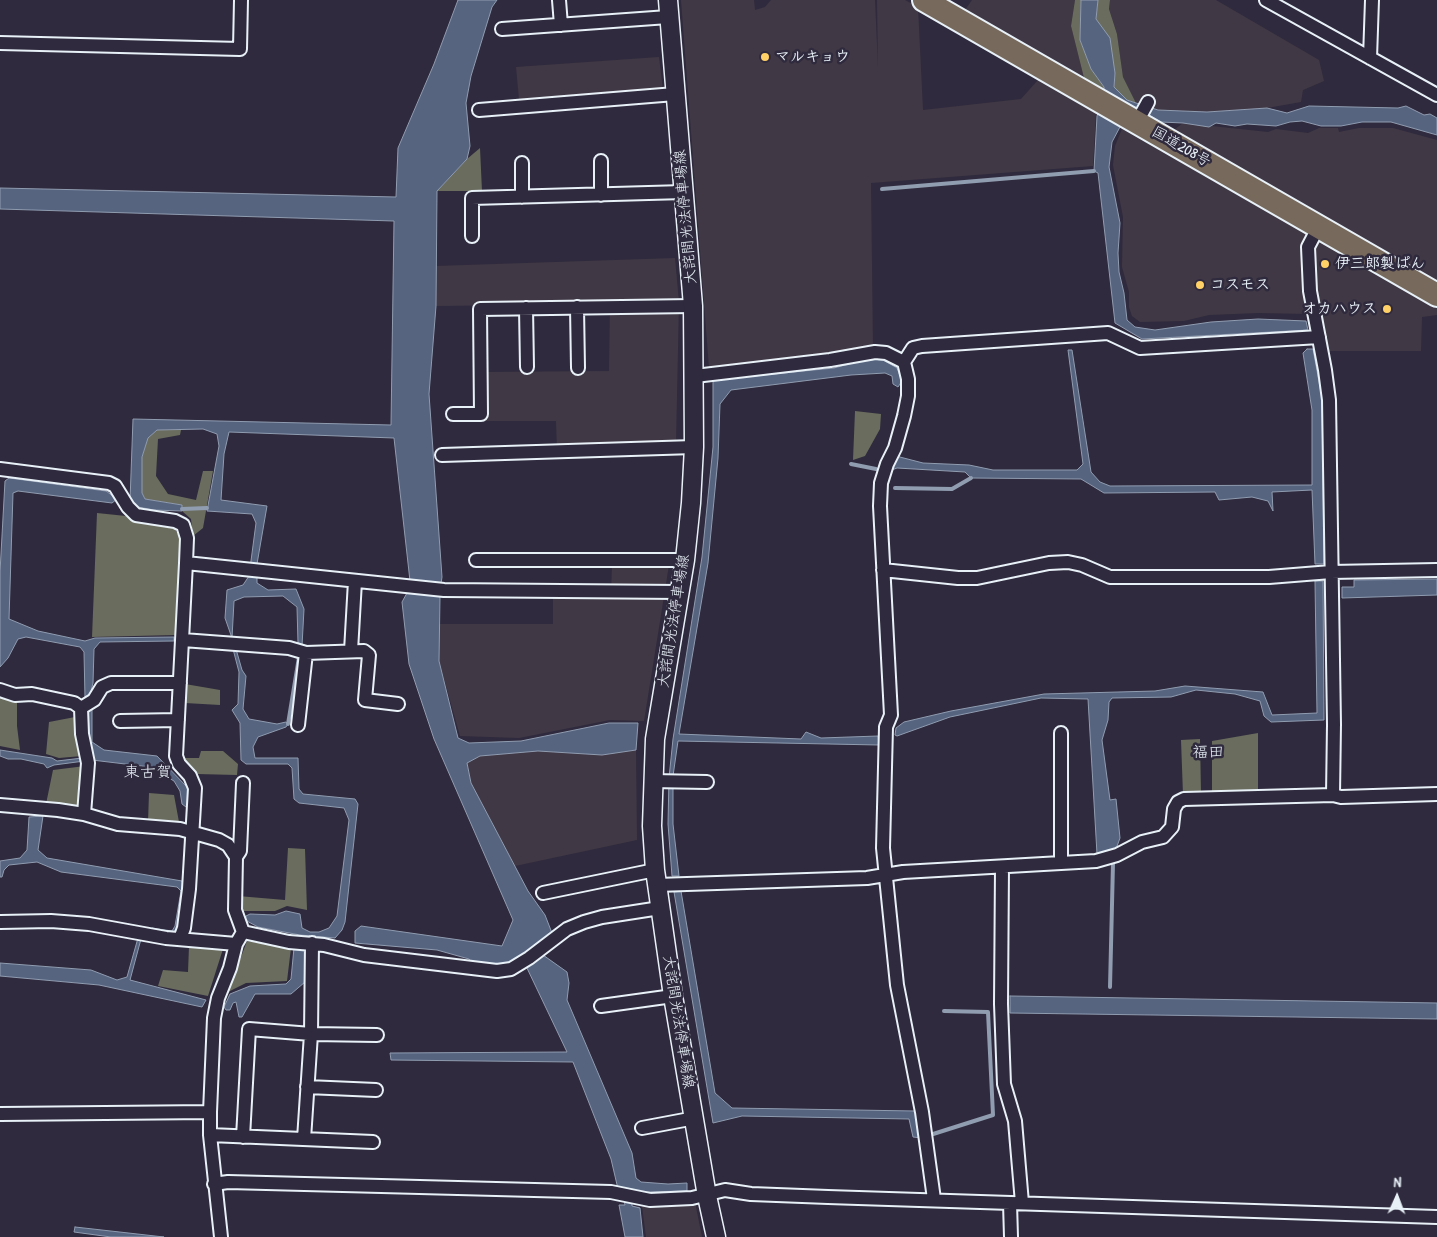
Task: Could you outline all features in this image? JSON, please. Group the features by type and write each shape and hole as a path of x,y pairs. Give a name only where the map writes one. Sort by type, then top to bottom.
{"highway":[{"name":"国道208号","path":"924,0 1139,119 1437,295"}],"main road":[{"name":"大詫間光法停車場線","path":"668,8 693,306 695,376 694,447 685,560 655,739 664,781 652,826 656,878 673,996 716,1237"}],"street":[{"path":"0,43 240,49 241,0"},
{"path":"560,0 561,25"},
{"path":"1266,0 1437,95"},
{"path":"1370,58 1372,0"},
{"path":"502,29 561,25 668,8"},
{"path":"479,110 674,94"},
{"path":"1139,119 1148,102"},
{"path":"600,161 601,194"},
{"path":"522,163 522,197"},
{"path":"472,236 472,198 684,192"},
{"path":"1319,226 1308,247 1310,290 1329,400 1334,724 1333,794"},
{"path":"453,414 481,414 480,309 693,306"},
{"path":"526,308 527,367"},
{"path":"577,308 578,368"},
{"path":"934,1200 922,1112 897,985 883,848 886,727 891,715 880,483 895,448 908,396 908,379 904,362 913,348 922,346 1108,332 1140,348 1318,337"},
{"path":"695,376 830,360 875,352 886,353 904,362"},
{"path":"442,455 694,447"},
{"path":"0,469 109,483 116,486 128,507 136,515 175,521 183,525 187,538 176,756 179,764 190,776 195,788 194,833 189,889 184,928 180,939"},
{"path":"476,560 685,560"},
{"path":"883,570 958,578 977,578 1049,563 1068,562 1082,565 1110,577 1269,577 1331,572 1437,570"},
{"path":"186,563 412,587 485,592 680,592"},
{"path":"351,650 355,581"},
{"path":"183,640 289,648 306,653 364,651 369,655 365,700 398,704"},
{"path":"298,725 306,653"},
{"path":"81,708 94,700 102,687 111,683 180,683"},
{"path":"0,690 15,695 32,694 66,701 74,703 81,708"},
{"path":"81,708 82,734 88,759 84,814"},
{"path":"120,721 178,720"},
{"path":"1061,733 1061,863"},
{"path":"664,781 708,782"},
{"path":"243,783 240,851 236,857 235,910 243,932"},
{"path":"543,893 656,878 867,878 902,872 1096,861 1117,855 1142,842 1163,837 1172,827 1174,809 1178,802 1184,799 1333,794 1341,797 1437,794"},
{"path":"0,805 84,814 118,824 180,829 219,840 228,845 236,857"},
{"path":"1002,866 1004,1084 1015,1121 1016,1203 1011,1237"},
{"path":"243,932 364,955 498,971 511,969 529,958 567,929 584,922 602,917 660,908"},
{"path":"0,922 51,921 89,924 180,939 236,944"},
{"path":"221,1237 210,1135 214,1018 218,998 230,968 236,944 243,932"},
{"path":"304,1139 311,1034 312,944"},
{"path":"601,1006 673,996"},
{"path":"243,1137 249,1029 311,1034 377,1035"},
{"path":"307,1087 376,1090"},
{"path":"0,1114 210,1112"},
{"path":"642,1128 694,1118"},
{"path":"210,1135 374,1142"},
{"path":"214,1184 228,1182 611,1192 650,1200 708,1196 724,1190 761,1194 1437,1217"}],"shaded area":[{"path":"681,0 754,0 755,10 765,7 771,0 875,0 878,67 877,0 905,0 918,7 923,110 1021,99 1038,80 1096,113 1093,166 871,183 873,350 709,368"},
{"path":"972,0 1075,0 1071,26 1085,82 963,13"},
{"path":"1110,0 1216,0 1319,60 1324,81 1303,90 1301,102 1267,108 1207,112 1158,110 1136,103 1123,77 1117,34 1109,9"},
{"path":"659,57 664,98 520,110 516,67"},
{"path":"1183,123 1268,132 1276,129 1308,133 1319,128 1338,128 1339,132 1359,128 1393,128 1437,140 1437,286 1170,133"},
{"path":"1122,129 1308,235 1309,314 1258,313 1209,315 1184,321 1140,322 1132,316 1129,307 1129,292 1122,267 1123,217 1113,165 1115,146"},
{"path":"1320,241 1437,308 1437,315 1422,317 1421,351 1326,351 1315,303 1313,250"},
{"path":"675,258 679,302 676,443 557,449 556,421 483,421 484,372 609,371 610,304 436,306 436,266"},
{"path":"612,564 669,565 644,721 610,720 519,738 460,736 439,661 438,624 553,624 553,596 611,596"},
{"path":"636,750 637,840 515,866 471,783 467,762 480,756 538,751 602,755"},
{"path":"695,1202 702,1237 646,1237 642,1206"}],"green space":[{"path":"1075,0 1081,0 1080,40 1091,69 1104,87 1104,93 1085,82 1071,26"},
{"path":"1098,0 1110,0 1109,9 1117,34 1123,77 1136,103 1127,100 1114,87 1115,73 1096,19"},
{"path":"480,148 482,191 437,191 467,159"},
{"path":"855,411 881,414 880,429 865,456 853,460"},
{"path":"157,430 181,430 180,435 158,439 156,476 168,494 196,500 203,471 213,471 203,528 193,536 191,519 182,511 182,505 145,499 142,493 142,457 148,437"},
{"path":"97,513 126,516 137,521 174,527 183,543 177,635 92,637"},
{"path":"185,684 220,690 220,705 185,703"},
{"path":"0,697 17,701 17,726 20,750 0,746"},
{"path":"75,717 82,756 59,758 46,754 49,722"},
{"path":"1258,733 1258,792 1212,794 1212,741"},
{"path":"1200,739 1201,794 1183,795 1181,740"},
{"path":"201,751 223,751 238,764 237,775 197,774 182,758 199,758"},
{"path":"85,766 79,808 46,804 53,770"},
{"path":"149,793 174,795 179,822 148,822"},
{"path":"288,848 305,849 307,910 287,906 275,911 240,911 238,896 285,900"},
{"path":"247,941 291,948 287,981 246,983 228,992"},
{"path":"189,946 223,949 208,996 158,986 163,970 188,972"}],"water":[{"path":"458,0 497,0 492,7 471,76 466,103 470,146 467,159 437,191 436,306 429,394 442,577 441,584 430,595 440,596 439,661 458,738 469,743 521,741 609,723 638,723 636,750 602,755 538,751 480,756 467,763 471,783 528,891 545,915 552,933 543,955 567,972 569,983 567,1000 632,1153 636,1178 641,1182 687,1183 687,1191 642,1192 618,1189 611,1159 573,1062 391,1060 390,1053 567,1052 526,966 527,952 516,960 502,965 471,962 469,959 437,950 355,943 355,931 361,926 502,946 513,920 434,739 409,664 402,602 407,593 415,594 416,582 410,581 394,438 229,432 224,454 221,500 267,506 257,564 257,583 268,590 296,589 304,609 302,646 298,643 297,607 283,596 244,597 234,601 232,638 225,618 227,590 243,585 249,576 256,523 252,514 207,511 219,446 217,434 203,429 157,430 148,438 142,457 142,493 145,499 182,505 182,511 154,510 138,507 130,501 133,419 391,425 394,221 0,209 0,188 396,197 398,148 434,64"},
{"path":"1081,0 1098,0 1096,19 1110,38 1115,73 1114,87 1127,100 1136,103 1158,110 1207,112 1267,108 1287,113 1309,106 1398,108 1406,106 1424,115 1430,114 1437,118 1437,135 1391,122 1362,122 1341,126 1321,126 1302,121 1276,126 1247,124 1235,126 1216,123 1209,127 1161,122 1135,107 1129,110 1112,142 1109,167 1120,223 1119,272 1127,320 1135,327 1155,330 1211,322 1258,319 1306,321 1308,330 1142,339 1115,323 1098,173 1094,171 1097,116 1104,87 1091,69 1080,40"},
{"path":"1307,349 1313,349 1322,398 1324,564 1315,564 1312,490 1272,492 1273,511 1268,501 1252,497 1219,500 1215,492 1104,493 1081,479 971,478 965,472 897,468 889,471 896,456 923,463 969,465 993,470 1077,470 1083,464 1068,350 1072,350 1091,472 1100,482 1110,486 1312,485 1312,410 1303,353"},
{"path":"868,359 883,360 897,368 902,381 898,387 893,384 892,376 885,373 851,375 731,390 720,404 718,458 708,563 679,734 801,739 806,732 821,738 878,736 879,745 678,741 673,776 673,824 679,876 672,876 668,824 669,778 673,739 702,557 713,447 713,380 834,368"},
{"path":"9,478 106,491 117,499 112,503 18,491 13,493 9,619 38,631 85,641 95,638 174,637 174,641 100,642 94,649 93,683 90,695 85,698 84,652 80,647 26,637 18,639 8,658 0,667 0,572 5,481"},
{"path":"1437,579 1437,595 1342,598 1342,587 1354,587 1354,580"},
{"path":"1315,581 1323,581 1324,720 1271,722 1264,716 1260,701 1235,694 1196,690 1171,697 1112,698 1109,702 1108,720 1102,740 1110,800 1116,799 1120,838 1116,849 1097,854 1088,699 1041,698 950,717 897,736 895,735 896,728 904,722 951,711 1044,694 1155,691 1185,686 1263,692 1272,715 1317,713"},
{"path":"233,649 236,649 242,670 246,676 243,709 249,719 277,724 286,722 288,724 286,727 258,737 253,747 255,758 298,758 299,789 303,794 355,799 358,804 345,922 342,930 335,938 300,935 258,927 245,920 246,916 250,914 275,915 286,911 300,914 302,928 310,932 319,932 329,928 337,916 349,820 344,808 299,803 294,799 292,768 288,764 246,764 241,760 240,723 232,710 238,704 239,672"},
{"path":"92,709 92,742 104,750 157,756 189,789 190,810 182,804 180,791 174,781 150,767 92,760 54,765 47,768 44,764 21,759 8,759 0,756 0,750 52,758 57,761 91,757 88,739 88,712"},
{"path":"43,816 38,850 47,858 182,881 184,885 178,931 173,935 150,930 152,928 172,931 175,926 181,891 177,887 61,872 37,862 9,865 4,870 2,877 0,877 0,861 20,858 27,850 29,817"},
{"path":"681,891 715,1093 732,1108 915,1111 922,1138 913,1137 909,1119 742,1116 713,1123 674,892"},
{"path":"138,938 141,939 130,980 206,1000 202,1007 99,985 0,976 0,963 91,970 117,980 127,977"},
{"path":"294,948 306,949 305,982 291,994 255,994 242,1017 239,1017 236,1002 233,1003 230,1010 226,1010 224,1007 230,994 250,986 286,984 291,979"},
{"path":"1010,996 1437,1003 1437,1019 1010,1013"},
{"path":"624,1200 632,1201 632,1206 640,1208 643,1237 625,1237 619,1205 625,1205"},
{"path":"75,1227 164,1237 111,1237 74,1232"}],"waterway":[{"path":"882,189 1094,171"},
{"path":"851,464 876,469"},
{"path":"895,488 952,489 971,478"},
{"path":"182,509 207,508"},
{"path":"288,724 299,657"},
{"path":"1110,987 1113,863"},
{"path":"930,1135 993,1115 988,1012 944,1011"}],"place":[{"name":"マルキョウ","path":"765,57"},
{"name":"伊三郎製ぱん","path":"1325,264"},
{"name":"コスモス","path":"1200,285"},
{"name":"オカハウス","path":"1387,309"}],"district":[{"name":"福田","path":"1208,753"},
{"name":"東古賀","path":"148,773"}]}
